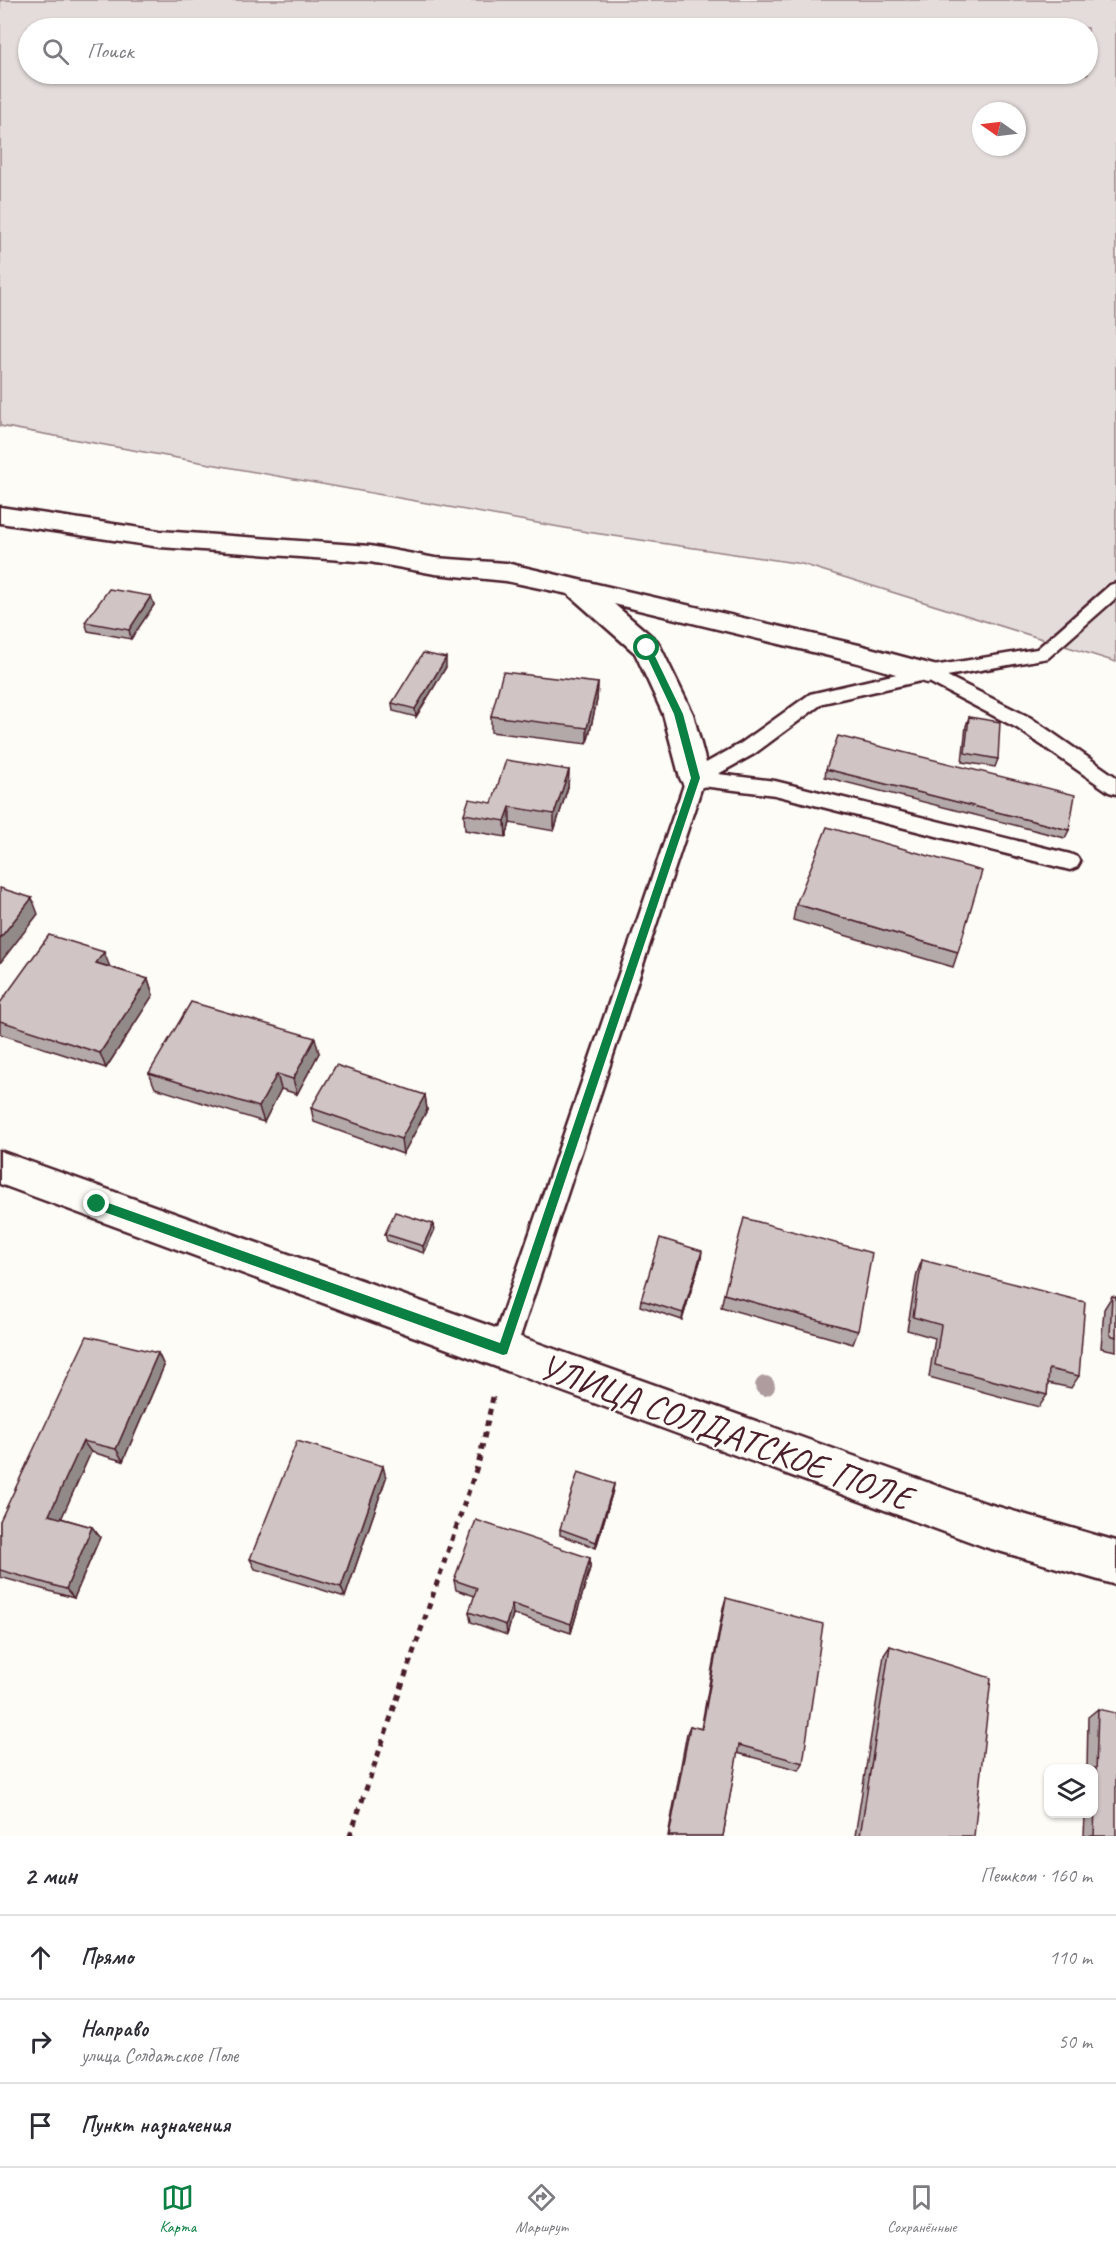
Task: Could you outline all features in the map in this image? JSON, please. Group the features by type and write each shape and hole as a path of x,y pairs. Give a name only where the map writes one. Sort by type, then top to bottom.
{"street":[{"path":"0,515 160,539 370,554 435,566 506,572 859,654 927,673"},
{"path":"577,587 647,648 678,714 695,778"},
{"name":"УЛИЦА СОЛДАТСКОЕ ПОЛЕ","path":"0,1167 985,1525 1116,1563"}],"lane":[{"path":"503,1350 695,778 747,749 817,698 927,673 1042,654 1116,589"},
{"path":"927,673 1024,723 1116,787"},
{"path":"695,778 775,788 1070,862"}],"path":[{"path":"350,1836 479,1461 503,1350"}],"shaded area":[{"path":"0,0 1116,0 1116,662 802,564 587,532 0,426"}],"building":[{"path":"109,589 151,596 129,630 85,622"},
{"path":"423,653 446,658 415,709 392,703"},
{"path":"503,672 598,683 587,728 491,716"},
{"path":"969,717 1000,722 998,759 965,753"},
{"path":"838,736 1075,795 1069,830 826,769"},
{"path":"506,760 569,770 554,814 510,807 505,821 464,814 469,799 492,803"},
{"path":"827,827 982,871 958,952 796,904"},
{"path":"0,888 32,898 0,938"},
{"path":"49,935 104,952 96,963 148,979 100,1053 0,1021 0,1003"},
{"path":"191,1002 315,1038 293,1079 277,1074 259,1107 149,1073"},
{"path":"336,1065 425,1095 401,1139 311,1108"},
{"path":"395,1212 433,1224 423,1246 385,1234"},
{"path":"744,1218 872,1253 858,1331 724,1294"},
{"path":"660,1238 702,1251 683,1313 641,1300"},
{"path":"922,1260 1085,1302 1079,1376 1049,1369 1047,1395 935,1365 941,1325 913,1317"},
{"path":"1112,1296 1116,1297 1116,1337 1110,1335"},
{"path":"87,1336 158,1353 116,1449 83,1441 49,1515 92,1527 66,1589 0,1570 0,1521"},
{"path":"297,1441 383,1466 341,1587 250,1559"},
{"path":"578,1472 614,1484 596,1542 560,1529"},
{"path":"476,1520 590,1558 571,1624 512,1604 506,1625 469,1612 477,1588 454,1580"},
{"path":"726,1598 823,1624 803,1763 739,1745 723,1836 669,1836 690,1726 702,1729"},
{"path":"890,1646 991,1678 974,1836 860,1836"},
{"path":"1098,1709 1116,1713 1116,1836 1094,1836 1095,1818 1098,1818"}],"route":[{"path":"97,1204 503,1350 695,778 678,714 647,648"}]}
